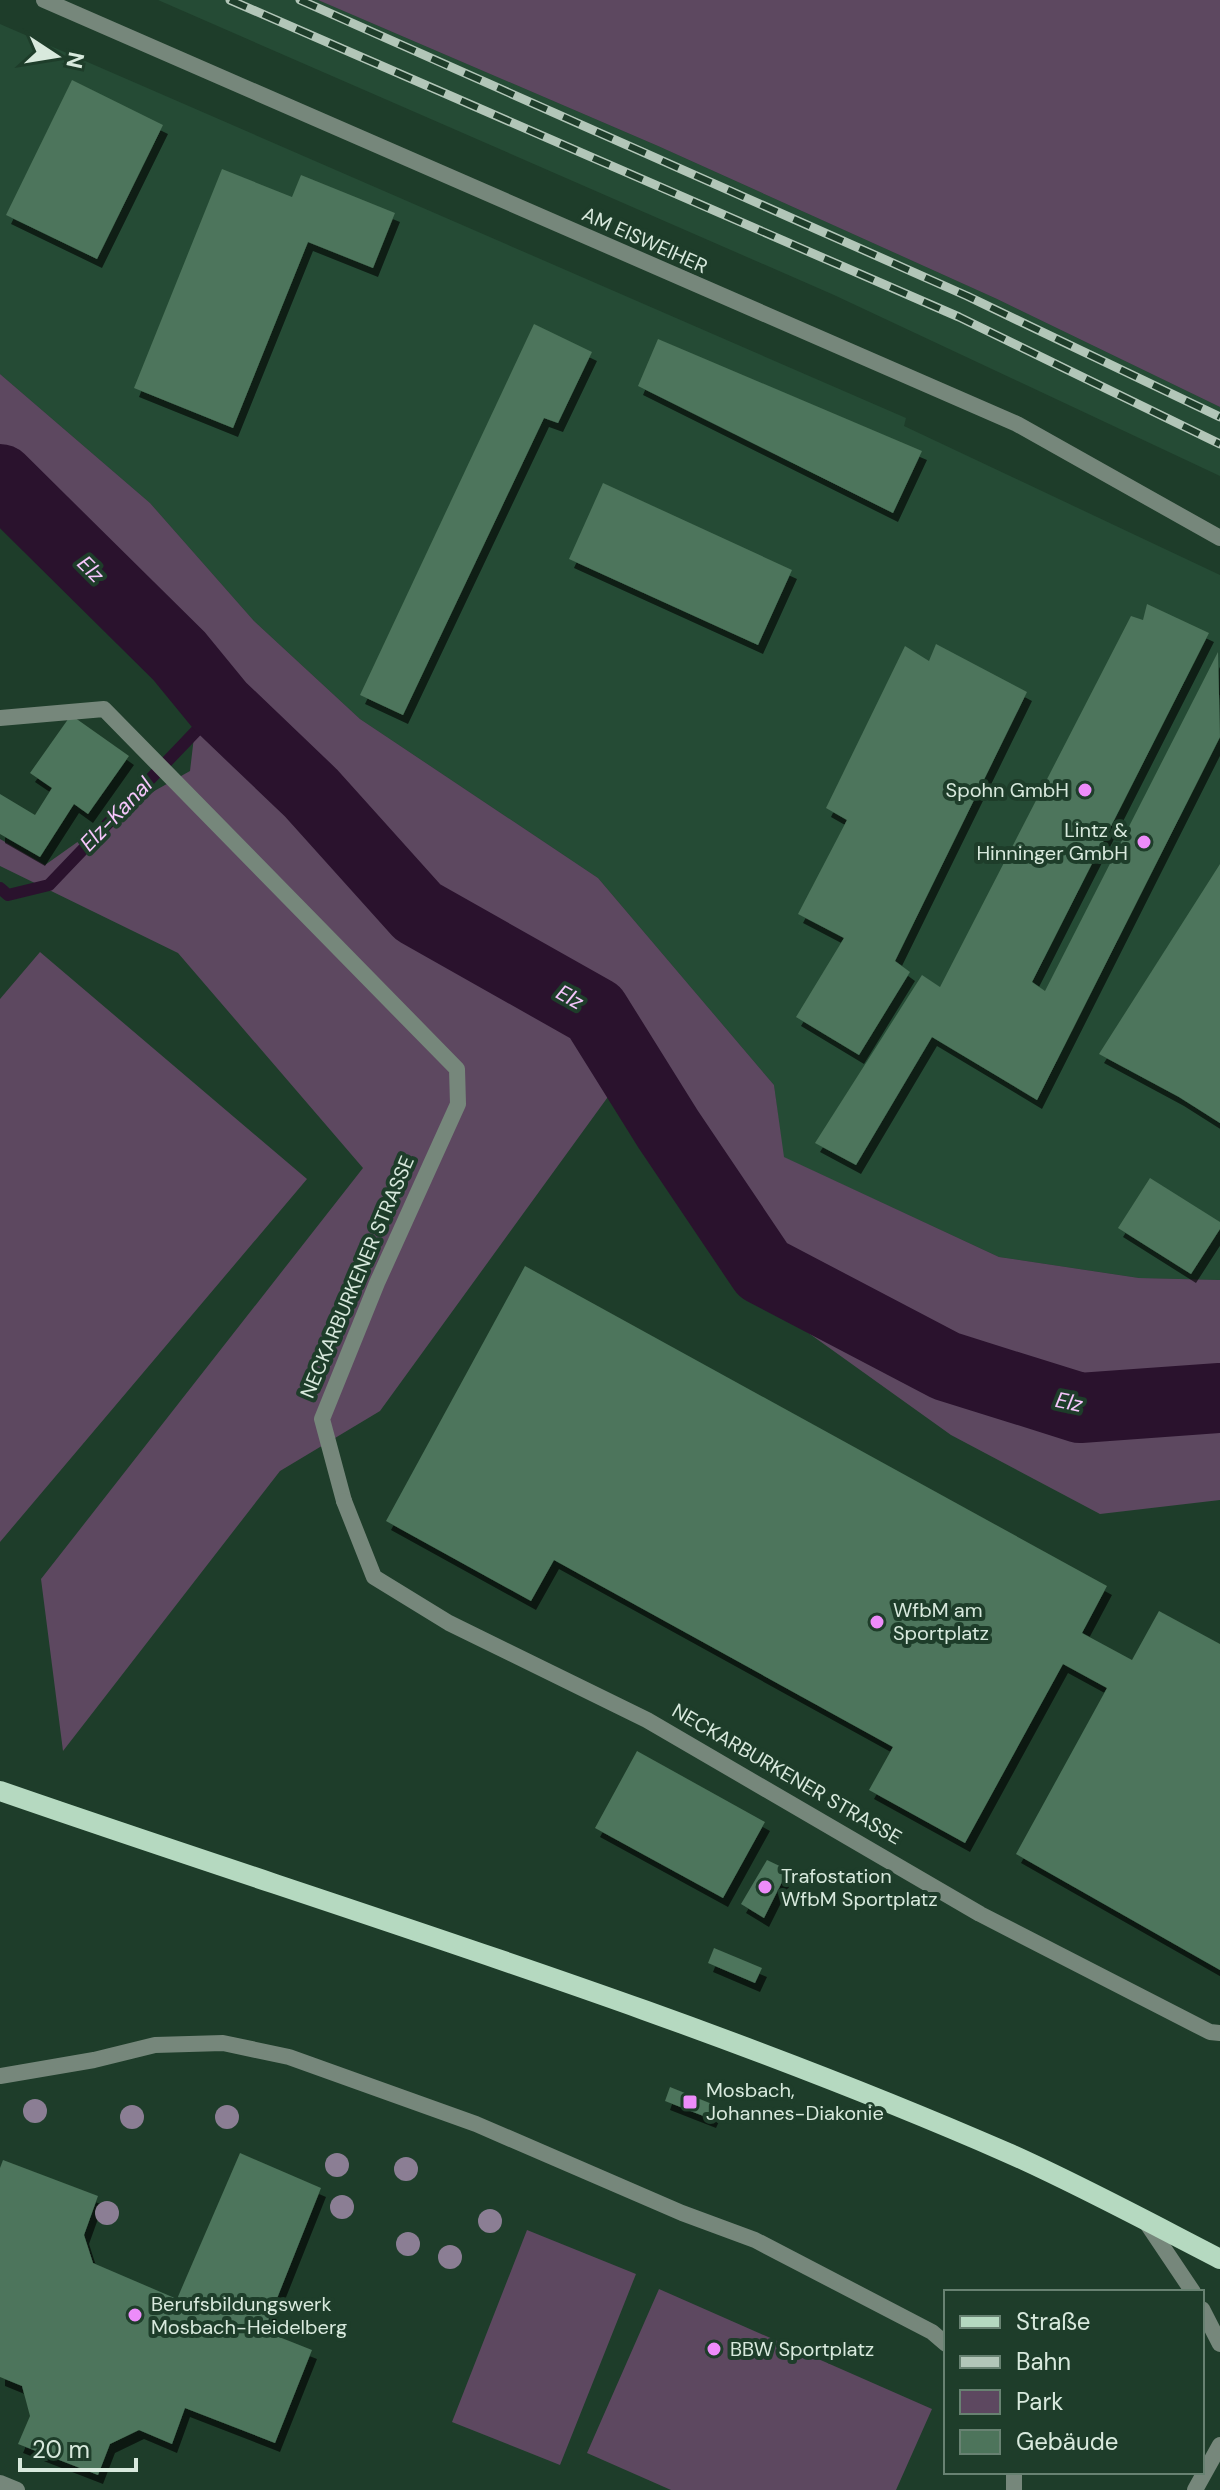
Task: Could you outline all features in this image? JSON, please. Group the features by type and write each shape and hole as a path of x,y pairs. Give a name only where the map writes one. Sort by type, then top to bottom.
{"main road":[{"path":"0,1791 593,1993 777,2061 1010,2154 1220,2259"}],"street":[{"name":"AM EISWEIHER","path":"44,0 1017,424 1220,538"},
{"name":"NECKARBURKENER STRASSE","path":"0,718 104,709 178,780 457,1069 458,1104 377,1283 322,1419 344,1501 374,1577 437,1615 647,1720 980,1914 1210,2032 1220,2033"},
{"path":"0,2076 94,2060 155,2045 223,2043 289,2057 476,2124 682,2213 755,2240 932,2332 944,2342"},
{"path":"1145,2220 1192,2290"},
{"path":"1204,2313 1220,2344"},
{"path":"1204,2474 1220,2445"},
{"path":"0,2483 17,2490"}],"shaded area":[{"path":"158,0 318,0 658,146 997,299 1220,407 1220,476 834,295"},
{"path":"0,24 906,418 904,426 1220,575 1220,1280 1139,1278 999,1257 783,1157 774,1085 598,878 360,719 254,621 150,503 0,374"}],"green space":[{"path":"318,0 1220,0 1220,407 997,299 658,146"},
{"path":"0,374 150,503 254,621 360,719 598,878 774,1085 784,1157 999,1257 1139,1278 1220,1280 1220,1500 1100,1514 951,1435 722,1271 618,1083 380,1411 280,1471 63,1751 41,1579 363,1168 178,953 0,866 0,839 45,865 131,804 190,771 197,711 0,496"},
{"path":"40,952 307,1179 0,1542 0,999"},
{"path":"527,2230 636,2274 560,2465 452,2422"},
{"name":"BBW Sportplatz","path":"659,2289 932,2409 896,2490 671,2490 587,2453"}],"building":[{"path":"72,80 163,125 97,259 6,215"},
{"path":"222,169 292,197 301,175 395,213 373,268 308,242 233,428 134,388"},
{"path":"534,324 592,352 558,423 544,418 403,715 360,695"},
{"path":"658,339 922,451 893,513 638,386"},
{"path":"603,483 792,570 758,645 569,559"},
{"path":"1147,604 1209,633 1032,982 1045,991 1218,652 1220,737 1037,1100 932,1037 856,1165 815,1143 922,975 940,987 1131,616 1143,620"},
{"path":"936,644 1027,692 895,961 910,972 859,1055 796,1017 844,938 798,914 847,820 826,808 905,646 929,661"},
{"path":"71,715 129,756 88,814 74,804 40,857 0,834 0,794 35,815 52,788 30,773"},
{"path":"1220,864 1220,1123 1099,1054"},
{"path":"1150,1178 1220,1222 1220,1229 1191,1274 1118,1228"},
{"name":"WfbM am Sportplatz","path":"525,1266 1107,1586 1082,1633 1132,1660 1159,1611 1220,1644 1220,1970 1016,1854 1107,1688 1063,1664 965,1843 869,1790 893,1747 554,1560 531,1601 386,1521"},
{"path":"637,1751 765,1822 723,1898 595,1828"},
{"name":"Trafostation WfbM Sportplatz","path":"767,1860 788,1870 764,1918 741,1904"},
{"path":"714,1948 762,1968 755,1983 708,1963"},
{"path":"670,2087 717,2106 711,2119 665,2101"},
{"name":"Berufsbildungswerk Mosbach-Heidelberg","path":"240,2153 321,2188 264,2331 312,2350 275,2443 185,2408 172,2444 139,2430 110,2444 98,2475 18,2444 30,2416 22,2386 0,2377 0,2168 3,2160 98,2196 84,2235 93,2263 177,2299"}],"waterway":[{"name":"Elz","path":"0,479 179,656 220,706 311,793 418,912 595,1012 668,1129 763,1270 946,1366 1080,1408 1220,1398"},
{"name":"Elz-Kanal","path":"0,888 8,895 49,885 220,706"}],"railway":[{"path":"230,0 959,317 1220,444"},
{"path":"300,0 967,296 1220,417"}],"place":[{"name":"Spohn GmbH","path":"1085,790"},
{"name":"Lintz & Hinninger GmbH","path":"1144,842"},
{"name":"WfbM am Sportplatz","path":"877,1622"},
{"name":"Trafostation WfbM Sportplatz","path":"765,1887"},
{"name":"Mosbach, Johannes-Diakonie","path":"690,2102"},
{"name":"Berufsbildungswerk Mosbach-Heidelberg","path":"135,2315"},
{"name":"BBW Sportplatz","path":"714,2349"}]}
